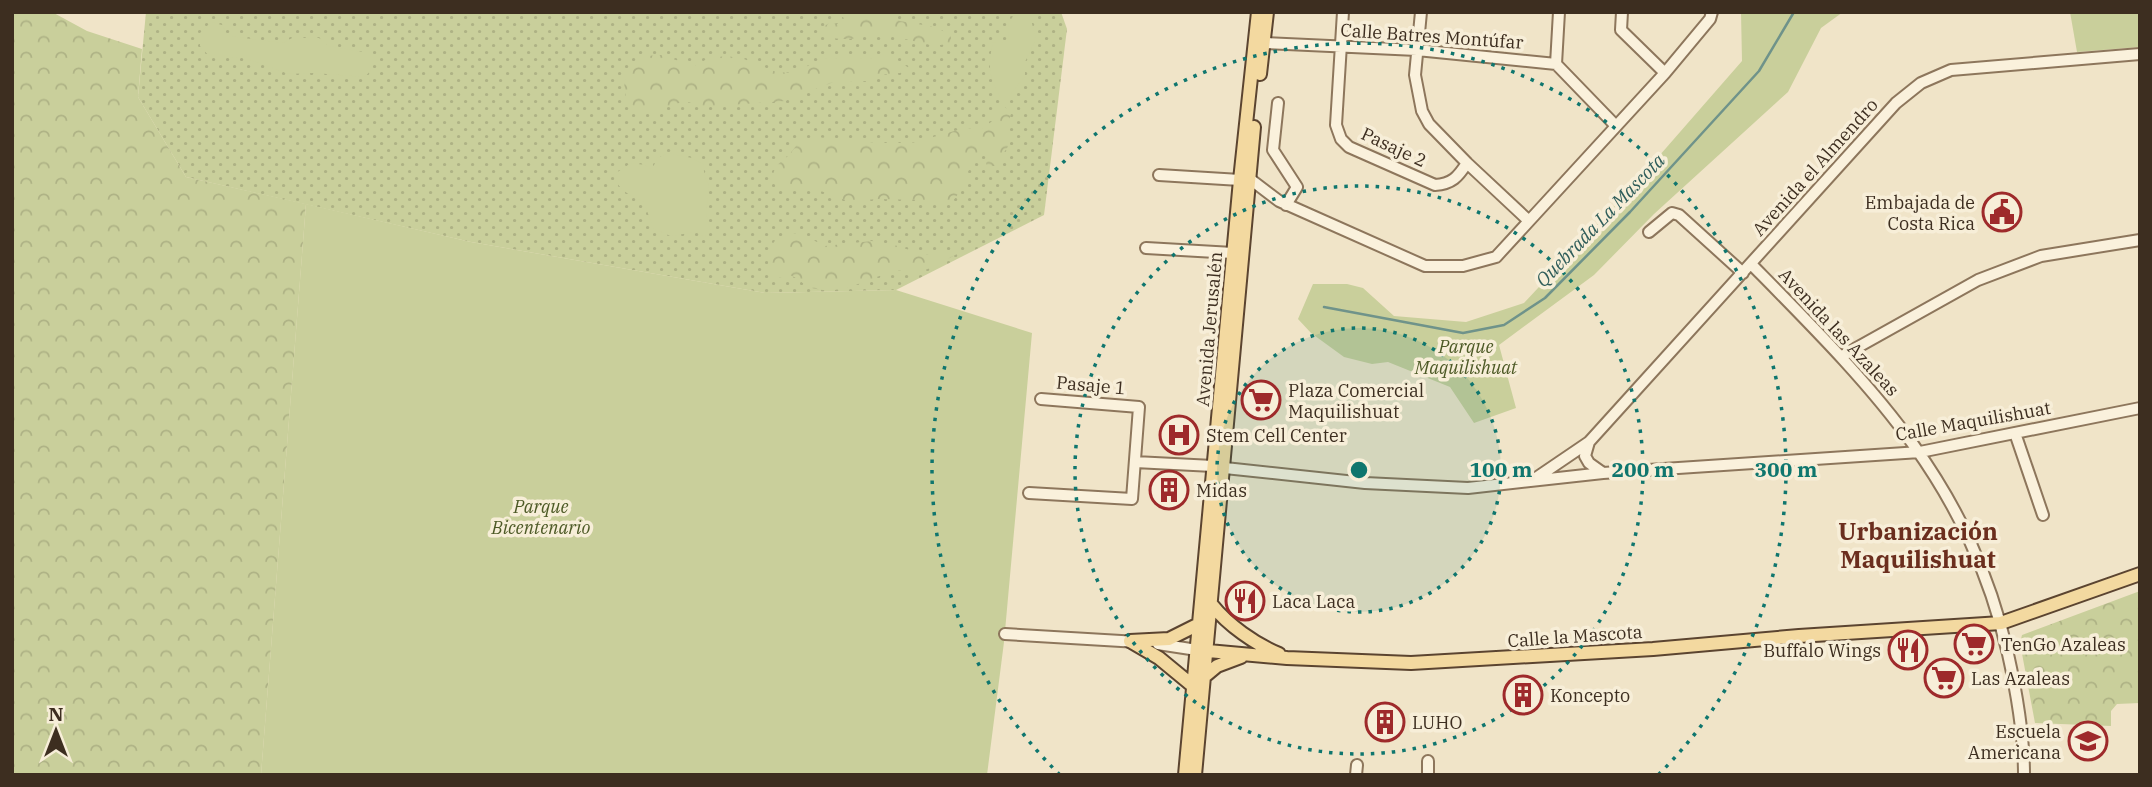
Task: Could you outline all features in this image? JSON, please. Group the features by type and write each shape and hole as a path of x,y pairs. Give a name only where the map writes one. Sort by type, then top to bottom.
{"main road":[{"name":"Avenida Jerusalén","path":"1195,775 1205,676 1199,624 1219,467 1258,12"},
{"name":"Avenida Jerusalén","path":"1185,775 1194,686 1212,605 1233,253 1257,95 1266,12"},
{"name":"Calle la Mascota","path":"1202,651 1410,663 2001,624 2140,574"},
{"path":"1212,605 1259,644 1287,658"},
{"path":"1130,641 1168,639 1199,624"},
{"path":"1130,641 1159,658 1194,686"},
{"path":"1205,676 1224,662 1247,655"}],"street":[{"name":"Pasaje 2","path":"1343,12 1336,125 1341,139 1349,147 1435,185 1446,184 1458,177 1467,163"},
{"path":"1421,12 1415,75 1422,111 1429,124 1528,220"},
{"path":"1559,12 1556,64 1616,126"},
{"path":"1622,12 1621,30 1665,73"},
{"path":"1158,175 1245,180 1286,205 1425,266 1463,267 1496,257 1665,73 1710,19 1712,12"},
{"name":"Calle Batres Montúfar","path":"1264,43 1418,50 1556,64"},
{"name":"Avenida el Almendro","path":"1534,479 1588,442 1896,103 1921,83 1951,70 2140,54"},
{"path":"1278,103 1273,150 1297,187 1286,205"},
{"name":"Avenida las Azaleas","path":"1649,232 1672,213 1679,215 1747,268 1842,356 1881,400 1920,452 1965,527 1986,577 2001,624 2020,706 2027,774"},
{"path":"1842,356 1978,280 2041,256 2140,240"},
{"path":"1146,248 1233,253"},
{"name":"Pasaje 1","path":"1041,399 1139,407 1135,462"},
{"name":"Calle Maquilishuat","path":"1135,462 1219,467 1413,486 1468,488 1603,473 1920,452 2140,408"},
{"path":"2015,433 2043,515"},
{"path":"1588,442 1586,456 1589,463 1603,473"},
{"path":"1030,493 1132,499 1135,462"},
{"name":"Calle la Mascota","path":"1005,634 1130,641 1202,651"},
{"path":"1428,761 1428,775"}],"green space":[{"path":"12,12 52,12 87,31 142,49 138,97 186,177 306,204 261,775 12,775"},
{"path":"146,12 1061,12 1067,29 1044,215 896,290 765,293 471,242 186,177 138,97"},
{"path":"833,12 880,12 900,21 935,27 951,35 951,43 935,46 879,33 848,39 822,36 822,28 829,23 838,24 844,18"},
{"path":"1016,12 1029,12 1036,39 1025,62 1025,76 1010,95 1001,98 991,77 991,50 993,42 1003,43 1008,39 1009,22"},
{"name":"Parque Maquilishuat","path":"1741,12 1843,12 1821,28 1788,92 1654,214 1594,275 1499,345 1516,408 1474,423 1450,387 1388,362 1372,364 1344,357 1311,333 1298,319 1313,284 1347,284 1363,288 1394,316 1466,322 1524,303 1625,195 1742,61"},
{"path":"2070,12 2140,12 2140,47 2077,52"},
{"path":"211,22 222,25 228,36 283,43 292,38 319,38 329,46 371,56 371,70 365,77 289,74 242,57 227,58 222,54 209,56 200,46 200,33"},
{"path":"661,55 694,66 709,58 727,56 744,59 776,72 794,73 823,58 894,58 909,68 900,73 879,75 867,81 831,83 785,101 704,107 685,101 654,111 638,110 626,99 624,82 630,67 645,56"},
{"path":"997,107 1005,107 1011,113 1007,129 1009,145 995,166 986,166 987,158 982,151 974,154 963,187 953,201 936,203 876,199 850,202 813,188 787,192 778,189 773,182 776,166 799,142 815,137 912,143 965,128 981,129 994,120"},
{"path":"668,153 692,158 703,164 709,185 706,214 711,232 704,237 697,232 670,236 653,228 644,202 622,189 613,175 631,163 645,165 652,170 657,158"},
{"name":"Parque Bicentenario","path":"306,204 471,242 765,293 896,290 1032,333 1004,642 987,775 261,775"},
{"path":"792,233 801,234 825,246 872,241 923,255 940,252 957,254 922,271 893,271 849,287 823,290 807,286 790,275 773,277 768,263 770,249 778,238"},
{"path":"2140,591 2140,703 2117,704 2111,711 2111,726 2035,723 2020,643 2022,635"}],"waterway":[{"name":"Quebrada La Mascota","path":"1324,307 1463,333 1504,325 1545,298 1630,212 1759,71 1794,12"}],"place":[{"name":"Embajada de Costa Rica","path":"2002,212"},
{"name":"Plaza Comercial Maquilishuat","path":"1261,400"},
{"name":"Stem Cell Center","path":"1179,435"},
{"name":"Midas","path":"1169,490"},
{"name":"Laca Laca","path":"1245,601"},
{"name":"TenGo Azaleas","path":"1974,644"},
{"name":"Buffalo Wings","path":"1908,650"},
{"name":"Las Azaleas","path":"1944,678"},
{"name":"Koncepto","path":"1523,695"},
{"name":"LUHO","path":"1385,722"},
{"name":"Escuela Americana","path":"2088,741"}],"district":[{"name":"Urbanización Maquilishuat","path":"1918,545"}]}
